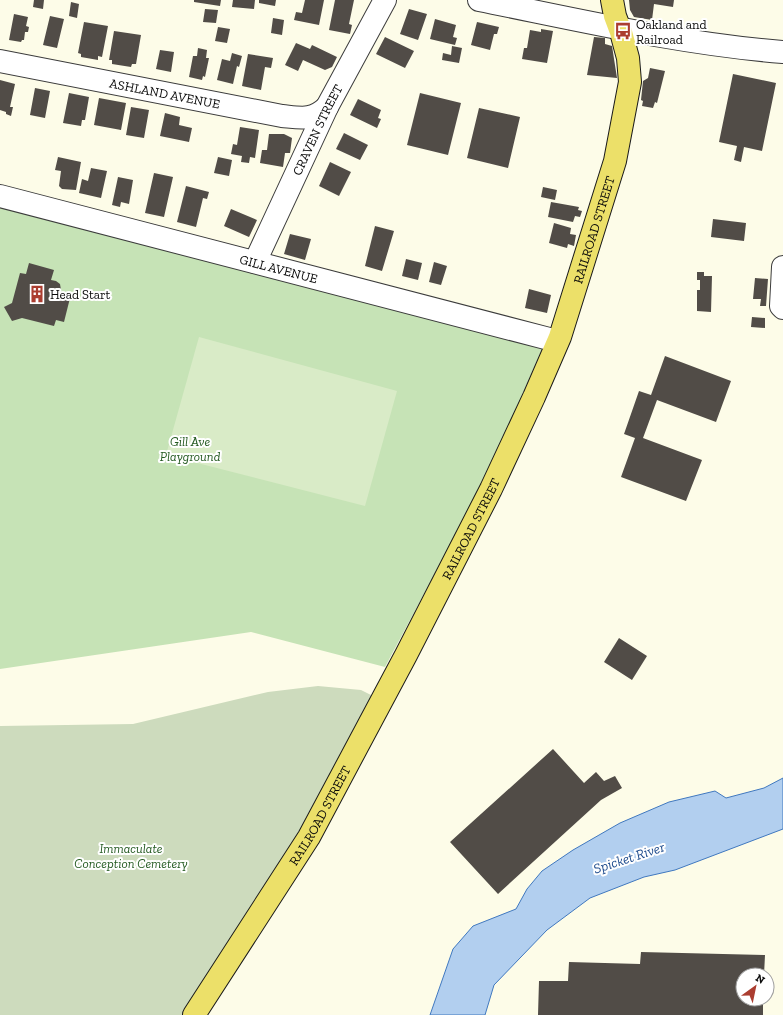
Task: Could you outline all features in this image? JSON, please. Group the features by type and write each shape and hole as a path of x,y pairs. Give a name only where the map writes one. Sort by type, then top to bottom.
{"main road":[{"name":"RAILROAD STREET","path":"194,1015 309,838 403,662 491,489 534,397 557,341 614,161 626,105 630,82 628,58 620,28 615,16 612,0"}],"street":[{"name":"CRAVEN STREET","path":"255,262 328,107 385,0"},
{"path":"479,0 620,28 711,43 783,52"},
{"name":"ASHLAND AVENUE","path":"0,61 282,116 305,118 318,115 328,107"},
{"name":"GILL AVENUE","path":"0,196 557,341"},
{"path":"783,267 781,306 783,308"}],"green space":[{"name":"Gill Ave Playground","path":"0,204 544,344 490,470 385,667 251,632 0,669"},
{"path":"199,337 397,391 365,506 166,455"},
{"name":"Immaculate Conception Cemetery","path":"318,686 361,690 375,697 298,842 184,1015 0,1015 0,726 133,724 268,692"}],"water":[{"name":"Spicket River","path":"783,778 783,829 675,870 644,877 590,898 547,930 494,985 485,1015 430,1015 453,949 473,926 516,909 527,889 542,871 573,850 620,823 669,802 715,791 726,798 764,788"}],"building":[{"path":"34,0 44,0 43,9 33,7"},
{"path":"194,0 221,0 220,6 194,2"},
{"path":"233,0 255,0 254,9 232,7"},
{"path":"259,0 276,0 275,6 259,3"},
{"path":"305,0 324,0 319,25 294,20 296,12 302,13"},
{"path":"335,0 354,0 349,24 352,25 350,34 329,30"},
{"path":"629,0 674,0 673,7 654,4 652,20 634,17 630,10"},
{"path":"71,2 79,4 77,18 69,16"},
{"path":"205,9 218,10 216,23 203,22"},
{"path":"409,9 427,14 418,40 400,34"},
{"path":"14,14 28,17 26,26 29,27 28,32 25,32 24,40 21,42 9,40"},
{"path":"50,16 64,19 57,48 43,45"},
{"path":"273,18 284,20 282,35 271,33"},
{"path":"435,19 456,25 453,37 457,38 455,45 430,39"},
{"path":"84,22 108,26 102,57 98,56 98,60 81,57 81,54 78,53"},
{"path":"477,22 499,27 497,34 494,34 490,50 471,45"},
{"path":"218,27 230,29 227,43 215,41"},
{"path":"541,29 553,31 547,63 522,59 524,48 527,48 530,30 541,32"},
{"path":"114,31 141,35 136,64 132,64 131,67 112,64 112,60 109,60"},
{"path":"385,37 414,51 405,68 376,54"},
{"path":"594,37 605,38 605,44 612,46 617,78 587,75"},
{"path":"296,43 310,49 312,45 337,57 332,67 325,70 303,60 298,71 285,65"},
{"path":"452,46 462,48 459,63 442,60 443,53 451,55"},
{"path":"198,48 207,50 206,58 209,58 205,77 203,76 202,80 189,77 193,56 197,56"},
{"path":"160,50 174,52 171,72 156,69"},
{"path":"232,53 242,56 239,67 237,66 233,84 217,80 222,59 230,61"},
{"path":"248,54 273,58 271,68 265,67 261,90 242,86"},
{"path":"650,68 665,71 657,103 655,102 653,108 642,106 643,101 641,100 643,81 648,78"},
{"path":"733,74 776,83 762,151 744,147 741,162 734,160 737,146 719,142"},
{"path":"0,80 15,84 10,107 13,107 11,116 0,110"},
{"path":"35,88 50,91 45,118 30,115"},
{"path":"69,93 89,97 85,120 82,120 81,126 63,123"},
{"path":"420,93 461,103 448,155 407,145"},
{"path":"99,98 126,103 121,130 94,125"},
{"path":"358,99 381,110 378,118 381,119 377,128 350,115"},
{"path":"131,107 149,110 144,138 126,135"},
{"path":"479,108 520,117 508,168 467,158"},
{"path":"165,113 180,117 179,125 192,128 189,142 160,136"},
{"path":"240,127 259,130 255,158 250,157 249,163 241,162 242,156 231,154 233,144 237,145"},
{"path":"344,133 368,145 360,160 336,149"},
{"path":"269,134 284,134 292,138 290,153 285,153 283,167 260,163 262,150 267,150"},
{"path":"58,157 81,162 76,190 62,189 59,186 61,171 55,170"},
{"path":"218,157 232,160 229,176 214,173"},
{"path":"330,162 351,172 339,196 319,186"},
{"path":"91,168 107,171 101,198 79,193 82,179 88,181"},
{"path":"154,173 173,177 164,217 145,213"},
{"path":"118,177 133,180 129,204 121,202 120,207 112,205"},
{"path":"186,186 209,192 207,199 203,198 196,227 177,222"},
{"path":"543,187 557,190 555,200 541,197"},
{"path":"551,202 579,207 578,210 582,211 580,217 575,216 573,222 548,217"},
{"path":"231,209 257,220 249,237 224,226"},
{"path":"713,219 746,223 744,241 711,237"},
{"path":"554,223 571,228 570,234 576,235 574,246 568,244 567,248 549,243"},
{"path":"375,226 394,231 382,271 365,266"},
{"path":"290,234 311,239 305,260 284,254"},
{"path":"406,259 422,263 418,280 402,276"},
{"path":"434,262 447,266 441,285 429,282"},
{"name":"Head Start","path":"29,263 54,270 51,280 60,284 60,295 70,298 64,322 56,320 54,326 22,318 12,321 4,307 12,303 20,273 26,274"},
{"path":"697,272 704,272 704,276 712,276 711,312 697,311 697,290 700,290 700,280 697,280"},
{"path":"755,278 768,279 766,306 760,306 761,299 753,299"},
{"path":"529,289 551,295 547,313 525,308"},
{"path":"752,317 765,318 765,328 751,327"},
{"path":"665,356 731,381 716,422 657,400 643,438 702,460 686,501 621,477 635,438 624,434 639,391 651,395"},
{"path":"619,638 647,656 632,680 604,662"},
{"path":"553,749 584,783 596,772 604,781 615,776 622,788 601,800 498,894 450,842"},
{"path":"641,952 765,955 764,967 735,967 735,1007 763,1007 763,1015 538,1015 539,981 568,981 569,962 640,964"}],"place":[{"name":"Oakland and Railroad","path":"623,31"},
{"name":"Head Start","path":"37,294"}]}
